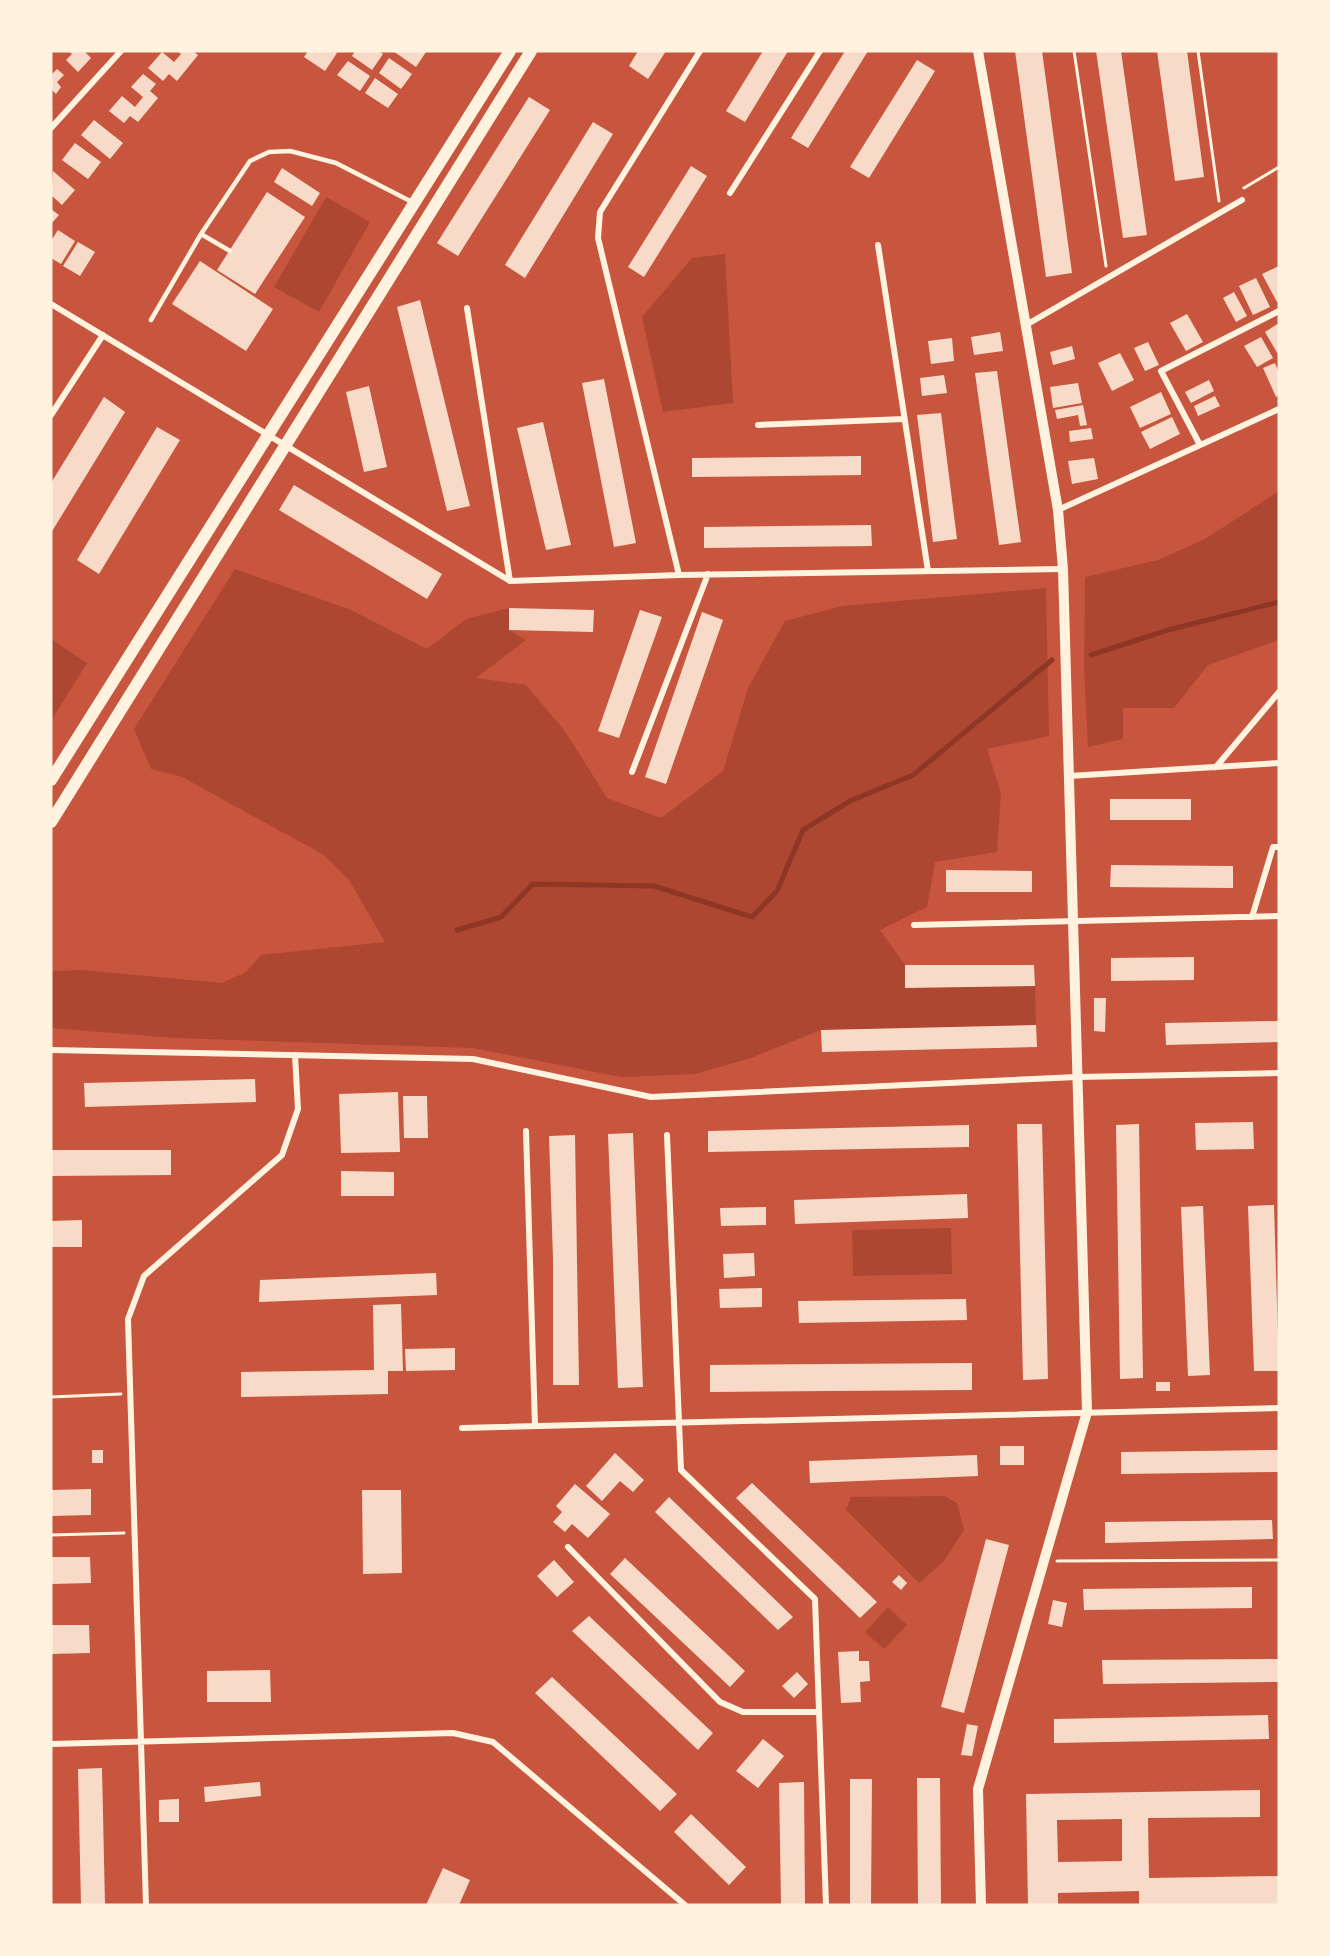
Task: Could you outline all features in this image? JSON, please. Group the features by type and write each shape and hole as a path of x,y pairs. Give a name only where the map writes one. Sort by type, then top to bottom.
{"main road":[{"path":"51,780 510,51"},
{"path":"51,822 531,51"}],"street":[{"path":"51,128 121,51"},
{"path":"679,575 598,238 600,212 700,51"},
{"path":"730,193 820,51"},
{"path":"978,51 1058,510 1063,569 1087,1412 978,1789 981,1905"},
{"path":"1025,326 1242,200"},
{"path":"878,245 928,572"},
{"path":"51,304 510,581 708,574 1063,569"},
{"path":"467,308 510,581"},
{"path":"1200,445 1161,371 1279,311"},
{"path":"51,415 103,335"},
{"path":"1058,510 1279,409"},
{"path":"758,425 904,418"},
{"path":"632,772 708,574"},
{"path":"1216,767 1279,692"},
{"path":"1069,776 1279,763"},
{"path":"1252,917 1273,847 1279,847"},
{"path":"914,925 1279,916"},
{"path":"51,1050 473,1059 651,1098 1077,1077 1279,1073"},
{"path":"146,1905 128,1319 144,1276 282,1155 298,1108 295,1055"},
{"path":"526,1131 535,1426"},
{"path":"667,1135 681,1470 816,1599 826,1905"},
{"path":"462,1428 1279,1408"},
{"path":"568,1547 720,1702 743,1712 819,1712"},
{"path":"51,1744 453,1733 493,1742 685,1905"}],"lane":[{"path":"151,320 201,234 250,161 269,152 290,151 336,163 414,203"},
{"path":"201,234 230,251"}],"path":[{"path":"1074,51 1108,278"},
{"path":"1198,51 1221,212"},
{"path":"1242,200 1241,189 1279,167"},
{"path":"51,1397 129,1394"},
{"path":"51,1535 134,1532"},
{"path":"1043,1562 1279,1560"}],"shaded area":[{"path":"326,197 370,222 319,312 274,287"},
{"path":"725,254 733,403 663,412 642,317 692,258"},
{"path":"1279,491 1279,640 1208,665 1174,708 1123,708 1123,739 1088,747 1084,670 1085,577 1158,560 1205,539"},
{"path":"235,569 351,610 427,649 466,619 509,608 509,630 526,640 476,678 526,685 565,731 607,798 661,818 723,771 748,688 785,621 842,606 1046,588 1049,736 987,749 1001,793 997,852 935,862 927,907 880,930 905,965 905,987 1035,986 1036,1025 821,1030 751,1058 695,1074 621,1077 473,1048 176,1038 51,1028 51,971 82,970 222,983 246,972 261,955 385,942 349,880 324,855 182,777 151,769 134,729"},
{"path":"51,639 87,663 51,721"},
{"path":"951,1228 952,1274 853,1276 852,1230"},
{"path":"945,1496 957,1503 964,1530 944,1561 919,1583 846,1510 851,1497"},
{"path":"888,1607 907,1625 884,1649 865,1632"}],"building":[{"path":"68,51 84,51 91,58 78,72 66,60 72,54"},
{"path":"177,51 193,51 198,55 177,81 169,74 163,81 148,68 162,52 174,62 181,54"},
{"path":"308,51 337,53 325,71 304,57"},
{"path":"355,51 379,51 383,54 372,70 352,56"},
{"path":"393,51 424,51 426,52 416,67"},
{"path":"638,51 666,51 648,79 629,66"},
{"path":"763,51 788,51 745,122 726,111"},
{"path":"845,51 868,51 808,148 791,138"},
{"path":"1015,51 1042,51 1072,273 1046,277"},
{"path":"1096,51 1121,51 1147,235 1123,238"},
{"path":"1157,51 1187,51 1204,177 1175,181"},
{"path":"389,58 412,74 401,89 379,73"},
{"path":"917,60 935,71 869,178 850,167"},
{"path":"348,61 370,76 360,91 337,75"},
{"path":"57,69 64,75 57,82 61,87 56,94 51,89 51,75"},
{"path":"143,74 156,84 150,91 158,98 138,122 130,116 124,123 109,111 122,96 135,107 143,97 131,87"},
{"path":"375,78 398,94 388,108 365,93"},
{"path":"529,97 550,110 458,256 437,243"},
{"path":"94,120 123,143 110,159 81,135"},
{"path":"593,122 613,134 525,278 505,265"},
{"path":"75,143 101,162 88,179 62,160"},
{"path":"691,166 707,176 644,277 628,267"},
{"path":"282,168 320,193 312,206 274,182"},
{"path":"53,171 75,190 62,205 51,195"},
{"path":"267,192 305,217 255,294 217,270"},
{"path":"51,209 59,215 51,224"},
{"path":"58,230 75,241 61,264 51,258 51,241"},
{"path":"78,242 95,252 80,276 63,266"},
{"path":"200,261 273,309 246,351 172,304"},
{"path":"1279,266 1279,301 1277,302 1262,274"},
{"path":"1256,278 1270,307 1253,315 1239,286"},
{"path":"1234,292 1247,316 1236,322 1223,298"},
{"path":"420,300 470,506 447,511 397,307"},
{"path":"1187,314 1203,342 1186,351 1170,323"},
{"path":"1279,323 1279,356 1265,332"},
{"path":"1000,332 1003,351 974,355 971,337"},
{"path":"1261,337 1273,358 1257,367 1244,346"},
{"path":"952,338 954,361 931,364 928,341"},
{"path":"1148,342 1159,365 1145,371 1134,348"},
{"path":"1072,346 1075,359 1053,365 1050,352"},
{"path":"1120,353 1134,380 1112,391 1098,363"},
{"path":"1275,363 1279,373 1279,395 1276,397 1263,368"},
{"path":"997,371 1021,542 999,545 975,373"},
{"path":"944,375 947,393 922,396 920,378"},
{"path":"604,379 636,543 614,547 582,383"},
{"path":"1209,380 1214,391 1191,403 1185,392"},
{"path":"1078,383 1082,403 1053,408 1050,387"},
{"path":"369,386 387,467 364,472 346,392"},
{"path":"1161,392 1171,414 1140,428 1130,407"},
{"path":"1215,396 1220,406 1198,416 1194,406"},
{"path":"104,397 125,412 51,533 51,483"},
{"path":"1083,405 1087,425 1080,426 1078,415 1057,419 1055,410"},
{"path":"941,413 957,539 933,542 917,415"},
{"path":"1172,417 1180,434 1150,449 1141,432"},
{"path":"543,422 571,545 546,550 517,428"},
{"path":"157,427 180,440 99,574 77,560"},
{"path":"1091,428 1093,439 1070,442 1069,431"},
{"path":"861,456 861,475 692,477 692,458"},
{"path":"1094,458 1098,479 1072,484 1068,461"},
{"path":"294,485 442,574 427,599 279,510"},
{"path":"871,525 872,546 704,548 704,527"},
{"path":"509,608 594,610 593,632 509,630"},
{"path":"640,610 662,617 619,738 598,731"},
{"path":"702,612 723,620 666,784 645,777"},
{"path":"1110,799 1191,799 1191,820 1110,820"},
{"path":"1111,865 1233,866 1233,888 1110,887"},
{"path":"946,870 1032,871 1032,892 946,892"},
{"path":"1194,957 1194,980 1111,981 1111,958"},
{"path":"905,965 1034,965 1035,986 905,988"},
{"path":"1094,998 1106,998 1105,1032 1094,1031"},
{"path":"1279,1021 1279,1042 1166,1045 1165,1023"},
{"path":"1036,1025 1037,1047 822,1052 821,1030"},
{"path":"255,1079 256,1102 85,1107 84,1083"},
{"path":"398,1092 400,1152 341,1153 339,1094"},
{"path":"403,1096 427,1096 428,1138 404,1138"},
{"path":"1253,1122 1254,1149 1196,1150 1195,1123"},
{"path":"1017,1124 1042,1124 1048,1379 1023,1380"},
{"path":"1139,1124 1143,1378 1120,1379 1116,1125"},
{"path":"969,1125 969,1147 708,1152 708,1131"},
{"path":"633,1133 643,1387 618,1388 608,1134"},
{"path":"575,1135 579,1385 553,1385 553,1259 549,1136"},
{"path":"51,1150 171,1150 171,1175 51,1176"},
{"path":"341,1171 394,1172 394,1196 341,1196"},
{"path":"967,1194 968,1218 795,1224 794,1200"},
{"path":"1274,1205 1279,1371 1254,1371 1248,1206"},
{"path":"1203,1206 1210,1375 1188,1376 1181,1207"},
{"path":"766,1207 766,1225 721,1226 720,1208"},
{"path":"82,1220 82,1247 51,1247 51,1221"},
{"path":"754,1253 755,1276 724,1278 723,1254"},
{"path":"436,1273 437,1295 259,1302 260,1280"},
{"path":"762,1288 762,1307 720,1308 719,1289"},
{"path":"966,1299 967,1320 799,1323 798,1301"},
{"path":"401,1304 403,1371 388,1371 388,1394 241,1397 241,1372 374,1370 373,1305"},
{"path":"455,1348 455,1370 406,1371 405,1349"},
{"path":"972,1363 972,1390 710,1392 710,1365"},
{"path":"1156,1382 1170,1382 1170,1391 1156,1391"},
{"path":"1000,1446 1024,1446 1024,1465 1000,1465"},
{"path":"92,1450 103,1450 103,1463 92,1463"},
{"path":"1279,1450 1279,1472 1121,1474 1121,1452"},
{"path":"615,1453 644,1480 633,1492 620,1481 602,1501 586,1486"},
{"path":"977,1455 978,1476 810,1483 809,1461"},
{"path":"752,1483 877,1602 860,1618 736,1498"},
{"path":"575,1484 610,1514 588,1538 572,1524 565,1532 553,1522 562,1512 556,1506"},
{"path":"91,1489 91,1515 51,1516 51,1490"},
{"path":"362,1490 401,1490 402,1573 363,1574"},
{"path":"669,1497 793,1617 778,1630 655,1512"},
{"path":"1272,1520 1273,1539 1105,1543 1105,1522"},
{"path":"986,1539 1009,1545 964,1713 941,1707"},
{"path":"51,1557 90,1557 91,1583 51,1584"},
{"path":"625,1558 745,1671 730,1687 610,1574"},
{"path":"554,1560 574,1582 557,1597 537,1576"},
{"path":"899,1575 907,1583 901,1590 892,1582"},
{"path":"1252,1587 1252,1608 1084,1610 1083,1589"},
{"path":"1053,1600 1067,1603 1062,1627 1048,1624"},
{"path":"589,1616 713,1733 698,1750 572,1631"},
{"path":"51,1625 89,1625 90,1653 51,1654"},
{"path":"859,1651 859,1661 869,1661 870,1681 860,1682 861,1702 841,1703 838,1652"},
{"path":"1279,1659 1279,1682 1103,1684 1102,1660"},
{"path":"270,1670 271,1702 207,1702 207,1671"},
{"path":"797,1672 808,1684 794,1698 782,1686"},
{"path":"552,1677 677,1794 660,1811 535,1693"},
{"path":"1268,1715 1269,1739 1054,1743 1054,1719"},
{"path":"967,1724 978,1726 972,1756 961,1755"},
{"path":"763,1739 784,1756 758,1788 736,1771"},
{"path":"102,1768 105,1905 81,1905 78,1769"},
{"path":"917,1778 940,1778 941,1905 918,1905"},
{"path":"850,1779 872,1779 871,1905 850,1905"},
{"path":"260,1782 261,1796 205,1802 204,1787"},
{"path":"804,1782 805,1905 781,1905 779,1783"},
{"path":"1260,1790 1260,1817 1148,1818 1149,1878 1279,1876 1279,1905 1139,1905 1139,1891 1058,1893 1058,1905 1028,1905 1026,1794","holes":["1122,1819 1122,1861 1058,1862 1057,1820"]},
{"path":"179,1799 179,1822 159,1822 159,1800"},
{"path":"691,1814 746,1867 729,1885 674,1832"},
{"path":"443,1868 470,1880 459,1905 426,1905"}],"waterway":[{"path":"1091,655 1168,630 1279,602"},
{"path":"457,930 501,917 533,884 654,886 752,917 777,891 803,830 850,801 913,775 1052,660"}]}
